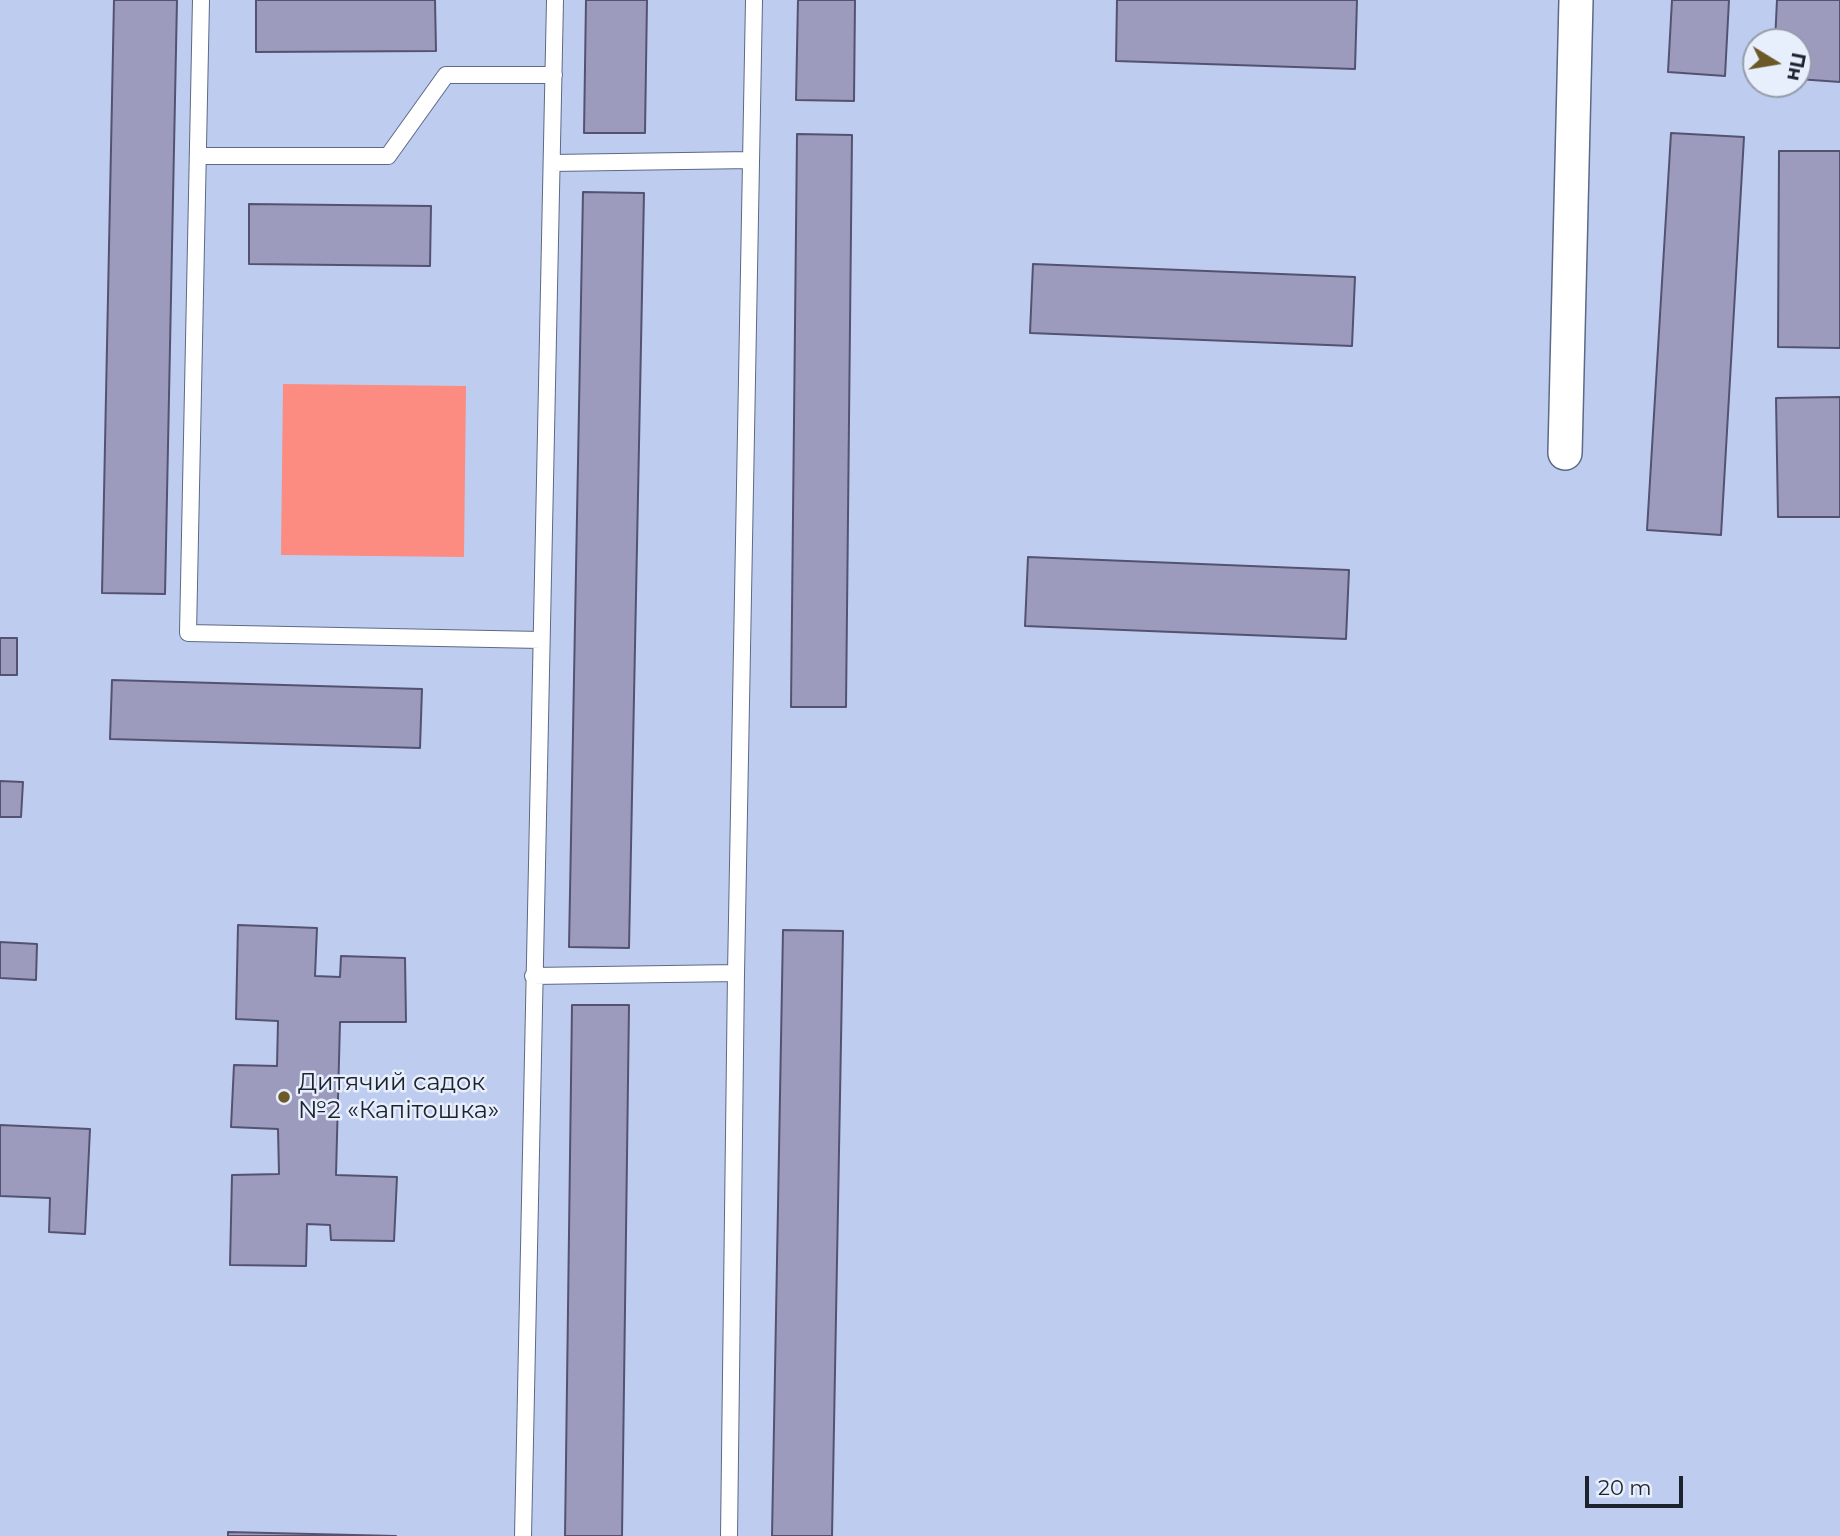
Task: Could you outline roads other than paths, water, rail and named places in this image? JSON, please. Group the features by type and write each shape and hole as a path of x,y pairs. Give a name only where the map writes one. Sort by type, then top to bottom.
{"street":[{"path":"1565,453 1576,0"}],"lane":[{"path":"201,0 188,633 541,640"},
{"path":"523,1536 555,0"},
{"path":"729,1536 736,973 754,0"},
{"path":"198,156 388,156 446,75 554,75"},
{"path":"552,163 750,160"},
{"path":"533,976 736,973"}],"place":[{"name":"Дитячий садок №2 «Капітошка»","path":"284,1097"}]}
